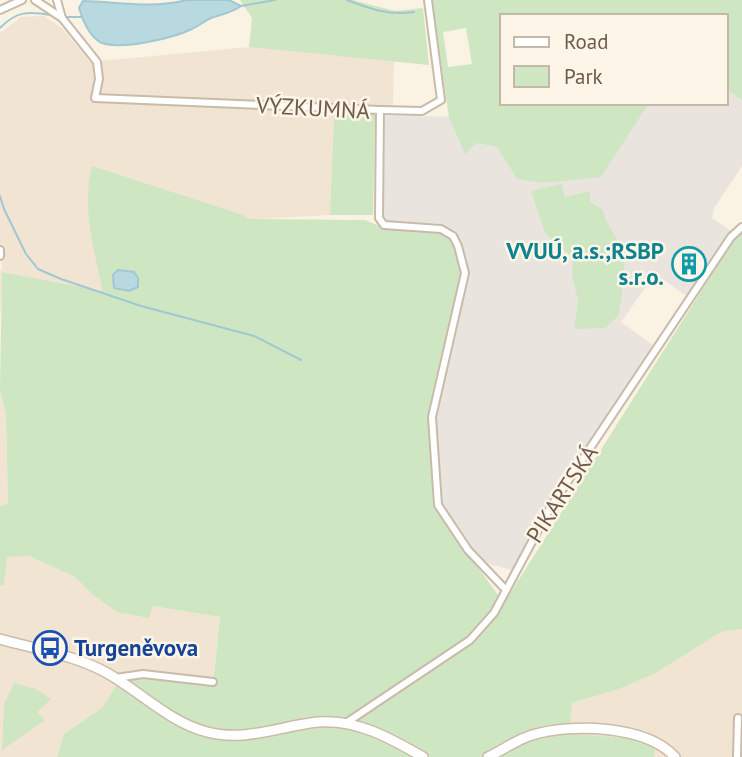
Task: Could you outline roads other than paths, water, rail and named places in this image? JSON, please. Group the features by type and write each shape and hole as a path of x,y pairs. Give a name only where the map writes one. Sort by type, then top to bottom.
{"street":[{"path":"0,10 22,0"},
{"name":"VÝZKUMNÁ","path":"35,0 62,18 97,62 99,79 95,98 380,110 379,218 384,225 440,229 450,233 458,246 465,273 432,417 438,505 468,550 506,590"},
{"path":"57,0 62,18"},
{"path":"380,110 415,112 428,109 441,100 428,0"},
{"name":"PIKARTSKÁ","path":"346,723 470,640 495,613 550,508 731,237 742,227"},
{"path":"0,250 0,257"},
{"path":"0,639 87,664 116,678 179,721 213,733 247,735 320,722 346,723 383,735 423,757"},
{"path":"116,678 143,674 213,682"},
{"path":"737,757 738,718"},
{"path":"488,757 531,736 573,729 636,735 661,745 675,757"}],"water":[{"path":"187,0 229,0 241,6 184,32 148,42 122,45 98,41 87,28 79,8 83,1 147,5"},
{"path":"118,270 134,272 138,278 138,287 129,291 114,288 113,275"}],"waterway":[{"path":"241,6 275,0"},
{"path":"347,0 388,12 414,12"},
{"path":"0,28 17,15 51,15"},
{"path":"64,17 82,17"},
{"path":"0,196 26,254 38,269 141,306 254,336 301,360"}],"place":[{"name":"VVUÚ, a.s.;RSBP s.r.o.","path":"689,264"},
{"name":"Turgeněvova","path":"50,648"}]}
